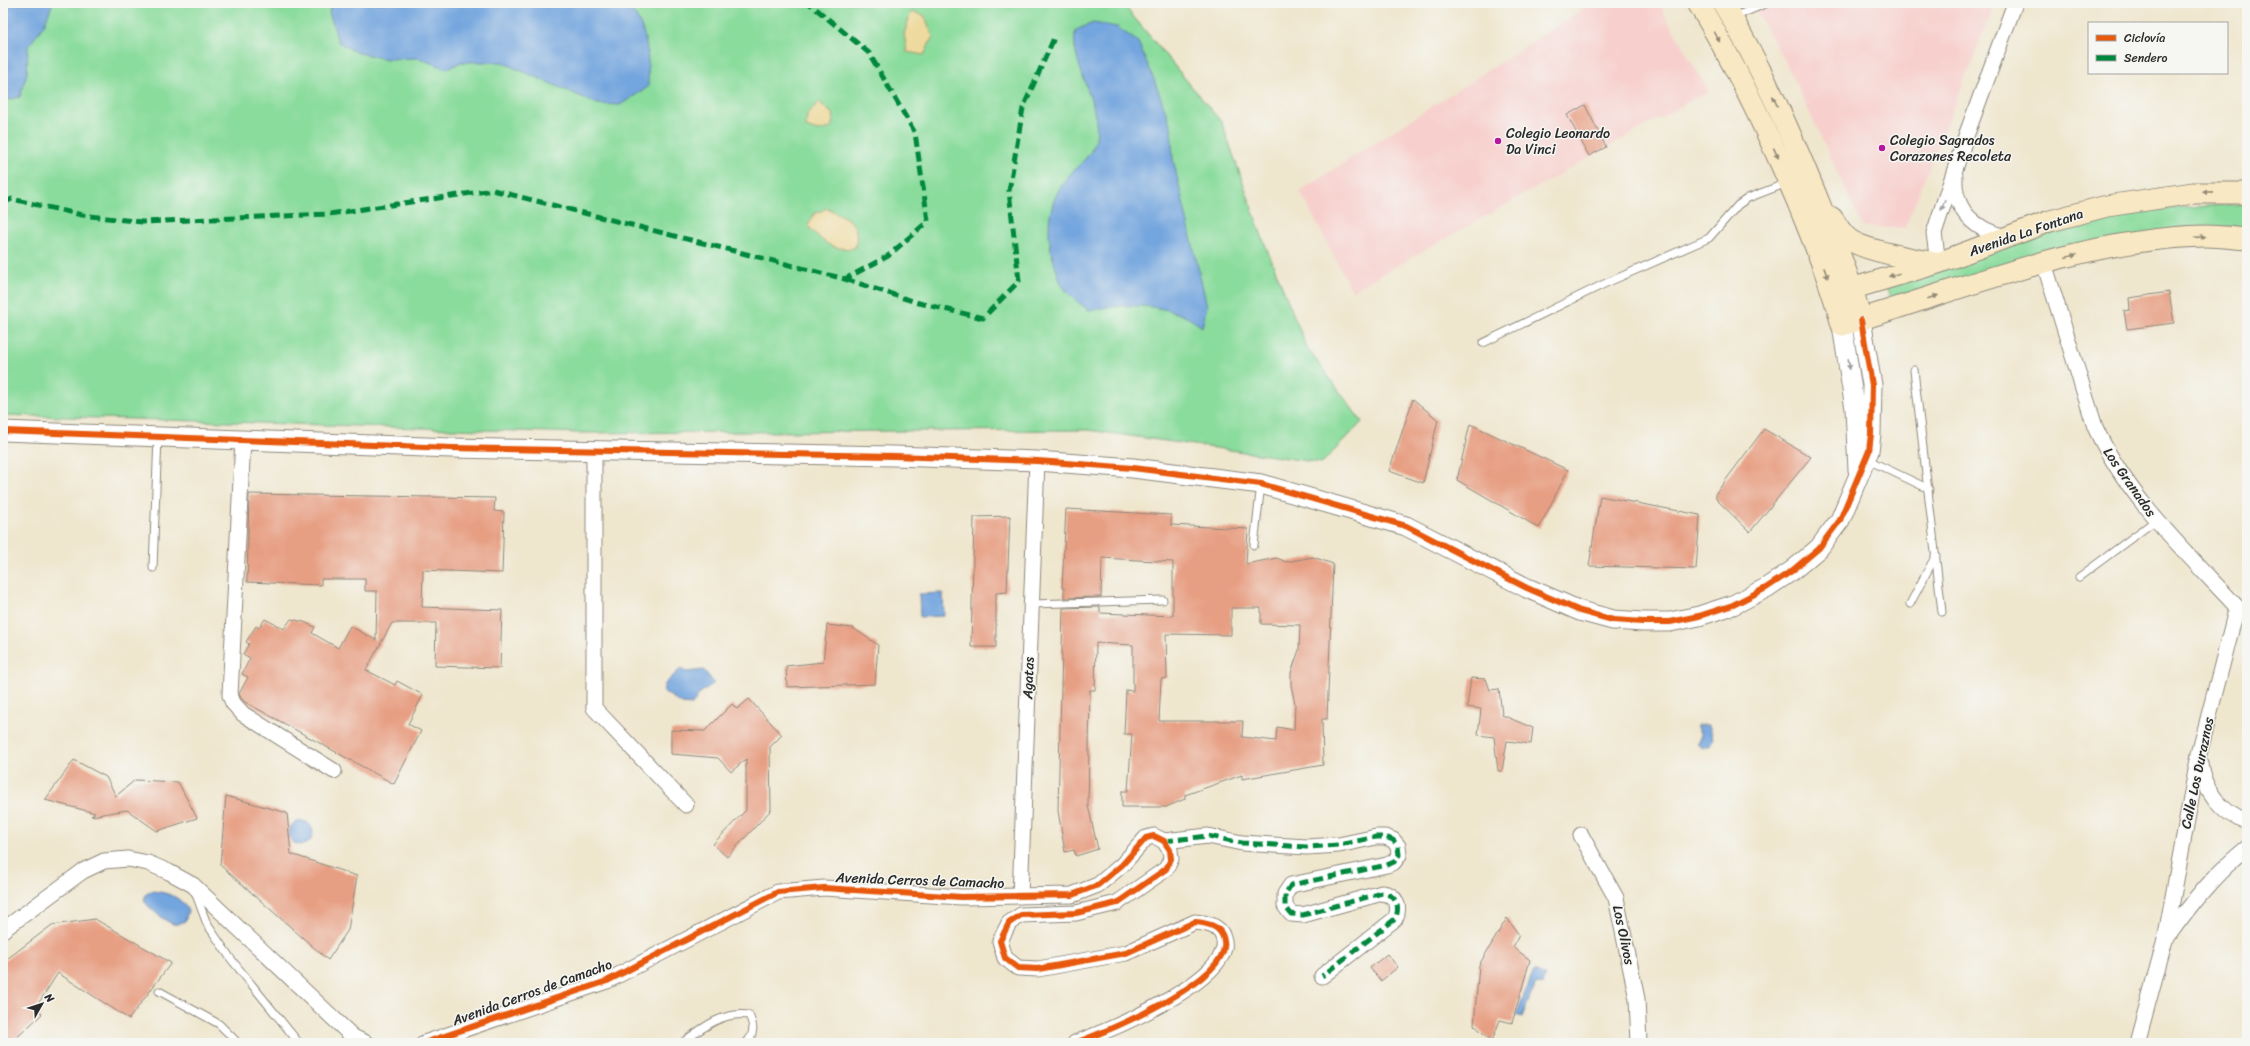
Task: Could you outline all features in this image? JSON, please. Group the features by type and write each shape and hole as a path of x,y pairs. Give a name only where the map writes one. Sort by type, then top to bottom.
{"main road":[{"path":"1698,3 1744,86 1789,182 1843,290"},
{"path":"1728,10 1764,75 1813,188 1852,322 2044,263 2096,250 2148,241 2205,236 2247,239"},
{"path":"1813,188 1842,233 1850,240 1861,246 1908,258 1938,263"},
{"name":"Avenida La Fontana","path":"1843,290 1938,263 2050,221 2107,206 2193,193 2247,193"}],"street":[{"path":"1938,263 1934,233 2015,3"},
{"path":"1956,168 1956,189 1958,200 1966,214 1977,226 1992,234 2007,237"},
{"name":"Los Granados","path":"2044,263 2095,426 2106,450 2124,479 2156,520 2242,606"},
{"path":"3,431 451,448 894,456 1037,461 1133,468 1261,484 1406,526 1527,588 1580,611 1613,620 1670,622 1699,616 1733,605 1793,570 1819,548 1840,520 1858,480 1862,458 1871,434 1872,385 1852,322"},
{"path":"243,440 230,695 233,704 243,714 334,771"},
{"path":"594,451 594,708 686,805"},
{"name":"Agatas","path":"1020,896 1037,461"},
{"name":"Calle Los Duraznos","path":"2137,1043 2165,940 2199,754 2242,606"},
{"path":"2199,754 2201,771 2206,786 2215,800 2227,812 2247,822"},
{"name":"Los Olivos","path":"1581,835 1616,898 1637,999 1639,1043"},
{"name":"Avenida Cerros de Camacho","path":"424,1043 607,981 778,892 824,888 961,897 1072,895 1098,885 1122,866 1146,838 1154,836 1164,842"},
{"path":"1075,1043 1130,1021 1181,993 1211,970 1220,959 1225,947 1223,936 1216,928 1206,923 1195,922 1126,953 1038,969 1018,968 1005,958 1000,941 1009,923 1021,915 1076,913 1117,902 1166,869 1170,859 1170,850 1164,842 1208,836 1242,843 1307,847 1339,845 1376,837 1385,837 1393,840 1398,846 1399,855 1394,862 1387,865 1291,885 1285,894 1285,906 1291,914 1303,915 1382,893 1389,893 1395,898 1398,906 1398,913 1395,919 1322,976"},
{"name":"Calle Los Duraznos","path":"2165,940 2196,898 2232,860 2247,848"},
{"path":"3,930 84,871 104,861 128,859 148,864 193,885 353,1037 366,1043"}],"lane":[{"path":"1728,10 1767,3"},
{"path":"1483,343 1604,284 1709,238 1738,205 1748,198 1789,182"},
{"path":"1914,370 1929,489 1942,612"},
{"path":"153,568 158,437"},
{"path":"1862,458 1929,489"},
{"path":"1254,545 1261,484"},
{"path":"2079,577 2156,520"},
{"path":"1910,604 1936,555"},
{"path":"1031,604 1163,600"},
{"path":"193,885 207,924 231,959 299,1043"},
{"path":"159,991 220,1024 238,1043"},
{"path":"682,1043 706,1025 728,1016 740,1014 749,1015 754,1025 753,1034 746,1043"}],"shaded area":[{"name":"Colegio Leonardo Da Vinci","path":"1593,3 1658,3 1708,91 1352,291 1300,191"},
{"name":"Colegio Sagrados Corazones Recoleta","path":"1752,3 1995,3 1905,228 1863,227 1789,69"}],"green space":[{"path":"3,3 1122,3 1222,123 1264,242 1307,348 1362,422 1322,463 1088,430 581,433 3,415"},
{"path":"2239,204 2247,205 2247,226 2195,229 1893,303 1886,288 2036,235 2147,210"}],"sand":[{"path":"911,12 924,15 933,36 924,55 907,52 904,34"},
{"path":"819,102 834,115 831,128 818,131 806,127 807,115"},
{"path":"827,208 847,218 854,226 856,232 855,248 847,249 834,247 818,237 808,226 814,214"}],"water":[{"path":"3,3 51,3 52,5 44,25 28,47 27,73 20,97 3,101"},
{"path":"332,3 623,3 632,11 643,30 646,41 648,87 620,105 598,104 501,62 461,62 447,69 418,58 386,59 355,52 338,42 329,12"},
{"path":"1093,23 1117,27 1138,42 1171,126 1173,159 1207,306 1202,327 1190,319 1176,313 1148,306 1118,306 1089,310 1068,293 1059,279 1050,246 1050,213 1053,202 1064,182 1091,152 1096,139 1094,111 1076,54 1075,41 1076,30"},
{"path":"943,593 944,616 920,617 919,594"},
{"path":"681,668 686,672 704,670 714,683 700,693 692,705 682,704 663,691 665,684"},
{"path":"1696,725 1709,725 1713,738 1710,745 1702,748 1697,744 1701,735"},
{"path":"301,821 310,824 313,833 310,842 301,845 292,842 289,833 292,824"},
{"path":"151,891 162,892 177,898 188,911 185,921 178,924 173,924 152,910 144,900 146,894"},
{"path":"1534,971 1545,976 1542,985 1536,983 1522,1017 1516,1015"}],"building":[{"path":"1585,105 1606,147 1589,156 1567,115"},
{"path":"2169,292 2174,323 2127,329 2124,311 2130,310 2129,298"},
{"path":"1413,399 1438,420 1423,483 1389,471"},
{"path":"1470,424 1568,470 1539,528 1457,480"},
{"path":"1764,429 1811,457 1750,532 1716,499 1716,493"},
{"path":"249,494 495,498 494,511 504,512 502,573 423,570 422,607 502,610 500,668 435,666 436,623 392,623 366,670 395,685 397,681 423,695 408,724 421,731 394,784 245,702 239,694 248,677 242,674 250,658 243,654 249,644 246,642 256,626 259,628 265,619 284,629 291,619 304,622 315,627 312,633 338,648 350,626 376,640 377,591 365,591 365,579 321,579 321,585 247,582"},
{"path":"1600,496 1700,515 1696,569 1589,566"},
{"path":"1066,509 1171,515 1171,525 1248,529 1246,564 1277,558 1286,562 1313,557 1333,564 1327,719 1322,719 1323,765 1242,779 1242,775 1185,795 1185,799 1166,807 1122,807 1122,791 1128,791 1132,734 1124,734 1126,690 1133,691 1133,645 1096,643 1095,690 1090,690 1088,806 1098,849 1076,856 1074,850 1065,852 1058,811 1063,608 1100,607 1100,613 1173,616 1173,562 1102,558 1101,597 1064,598 1064,588 1062,588","holes":["1231,608 1261,608 1261,624 1300,625 1299,650 1291,673 1291,685 1295,704 1294,730 1277,727 1276,741 1242,737 1243,721 1159,721 1161,679 1167,678 1166,634 1231,635"]},
{"path":"1010,516 1007,592 996,593 996,647 971,647 974,517"},
{"path":"827,625 853,628 878,645 875,684 787,687 786,666 823,662"},
{"path":"1471,678 1486,679 1490,690 1499,689 1502,715 1533,728 1531,744 1507,741 1502,771 1498,771 1494,737 1478,735 1481,709 1467,707"},
{"path":"749,699 782,735 770,747 771,810 727,857 713,844 746,810 746,759 731,772 718,758 671,754 671,730 705,731 732,704 737,709"},
{"path":"74,760 106,777 116,796 135,780 178,782 197,818 157,831 127,810 91,816 95,813 45,800"},
{"path":"226,796 287,813 291,854 357,876 348,930 328,960 220,865"},
{"path":"1507,918 1519,935 1513,947 1530,960 1512,1023 1500,1020 1492,1041 1474,1025 1479,965"},
{"path":"95,919 171,963 129,1019 58,973 36,1007 42,1014 11,1043 3,1043 3,962 52,925"},
{"path":"1387,954 1398,967 1381,981 1370,968"}],"marked path":[{"path":"3,203 12,199 82,215 142,222 329,214 493,190 845,279 888,256 928,221 915,133 869,53 809,3"},
{"path":"845,279 919,303 983,318 1019,281 1009,191 1023,108 1054,38"},
{"path":"1164,841 1208,836 1242,843 1307,847 1339,845 1376,837 1385,837 1393,840 1398,846 1399,855 1394,862 1387,865 1291,885 1285,894 1285,906 1291,914 1303,915 1382,893 1391,896 1396,902 1397,914 1395,919 1322,976"}],"cycle path":[{"path":"3,431 451,448 894,456 1037,461 1133,468 1261,484 1406,526 1527,588 1580,611 1613,620 1670,622 1699,616 1733,605 1766,588 1793,570 1819,548 1840,520 1869,451 1871,434 1872,385 1861,320"},
{"path":"424,1043 607,981 778,892 824,888 961,897 1072,895 1098,885 1122,865 1146,838 1154,836 1164,841 1170,850 1171,859 1166,869 1117,903 1076,913 1021,915 1009,923 1000,941 1005,958 1018,968 1038,969 1126,953 1195,922 1212,925 1221,933 1223,937 1222,953 1211,969 1191,986 1166,1001 1113,1028 1075,1043"}],"place":[{"name":"Colegio Leonardo Da Vinci","path":"1498,141"},
{"name":"Colegio Sagrados Corazones Recoleta","path":"1882,148"}]}
